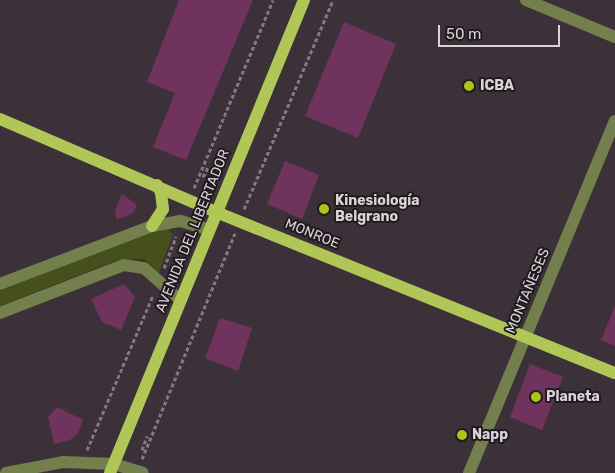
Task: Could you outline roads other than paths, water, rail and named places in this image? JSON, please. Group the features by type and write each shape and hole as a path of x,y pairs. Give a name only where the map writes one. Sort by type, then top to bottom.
{"main road":[{"name":"AVENIDA DEL LIBERTADOR","path":"112,468 208,229 304,0"},
{"name":"MONROE","path":"0,119 216,212 526,336 615,374"},
{"path":"152,226 163,209 161,192 157,185"}],"street":[{"path":"526,0 615,37"},
{"name":"MONTAÑESES","path":"469,473 615,121"},
{"path":"0,284 152,226 182,221 208,229"},
{"path":"0,314 124,265 144,268 180,300"},
{"path":"6,473 63,462 143,473"}],"place":[{"name":"ICBA","path":"469,86"},
{"name":"Kinesiología Belgrano","path":"324,209"},
{"name":"Planeta","path":"536,397"},
{"name":"Napp","path":"462,435"}]}
